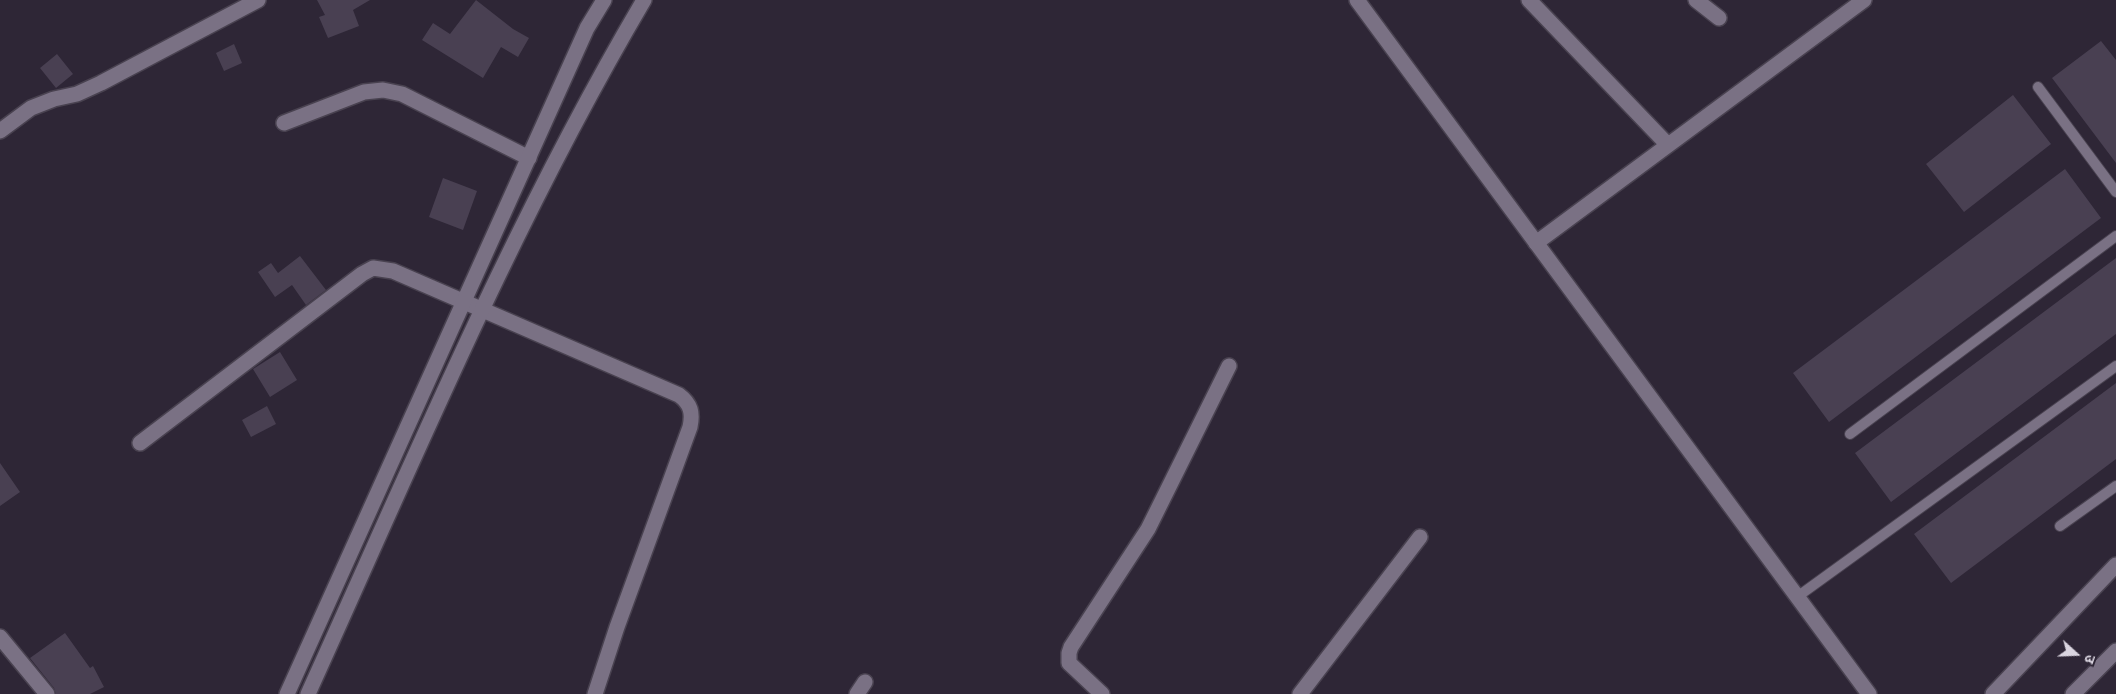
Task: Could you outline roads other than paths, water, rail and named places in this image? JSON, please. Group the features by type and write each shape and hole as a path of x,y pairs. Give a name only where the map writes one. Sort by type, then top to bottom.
{"street":[{"path":"0,132 31,108 54,99 77,94 101,83 258,0"},
{"path":"288,694 587,28 604,0"},
{"path":"308,694 481,310 550,170 644,0"},
{"path":"1357,0 1869,694"},
{"path":"1529,0 1668,145"},
{"path":"1696,0 1720,18"},
{"path":"1536,243 1864,0"},
{"path":"284,123 364,92 383,90 402,94 529,158"},
{"path":"140,443 362,274 373,268 393,271 679,395 687,401 691,408 690,427 617,627 595,694"},
{"path":"1102,694 1069,663 1071,647 1148,529 1229,366"},
{"path":"1300,694 1420,537"},
{"path":"1992,694 2116,565"},
{"path":"0,637 6,656 47,694"},
{"path":"2073,694 2116,651"}],"lane":[{"path":"2038,87 2116,192"},
{"path":"1850,434 2116,236"},
{"path":"1797,597 2116,366"},
{"path":"2060,526 2116,486"}]}
